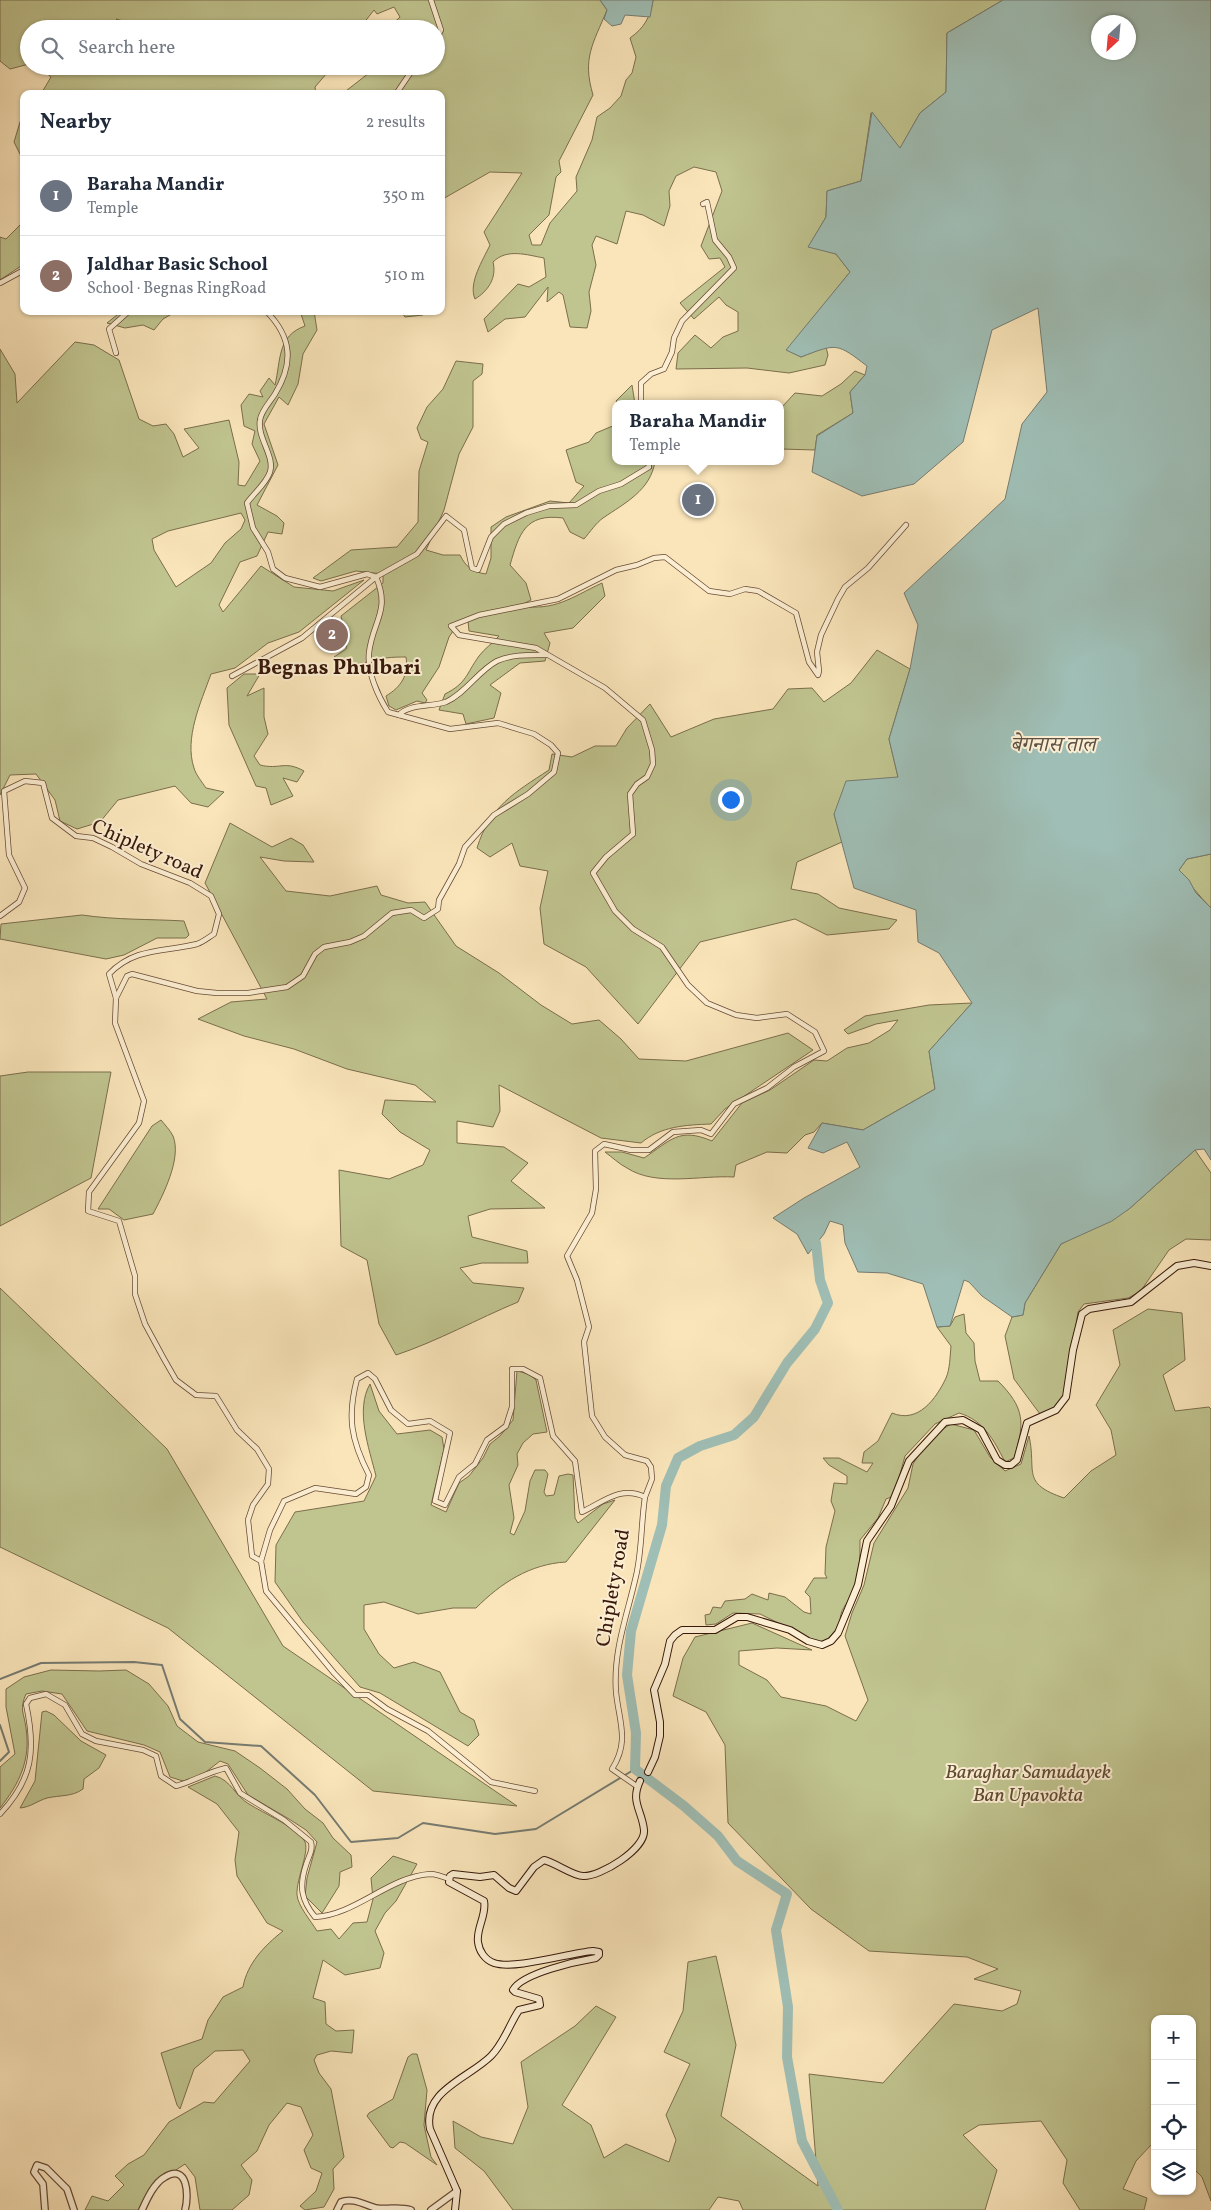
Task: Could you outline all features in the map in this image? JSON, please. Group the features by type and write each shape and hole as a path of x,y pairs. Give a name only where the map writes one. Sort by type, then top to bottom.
{"main road":[{"path":"648,1772 655,1757 660,1736 660,1722 654,1690 665,1664 670,1641 675,1635 682,1630 715,1630 737,1618 747,1617 790,1630 808,1641 822,1645 831,1640 838,1633 858,1585 867,1541 891,1506 914,1454 945,1422 964,1420 981,1430 997,1460 1005,1465 1011,1465 1017,1460 1027,1423 1056,1410 1066,1397 1077,1331 1082,1314 1089,1308 1131,1302 1143,1295 1157,1280 1177,1266 1194,1262 1211,1266"},
{"path":"455,2210 457,2192 430,2129 428,2120 430,2109 440,2095 491,2056 503,2040 519,2010 540,2005 539,1999 515,1992 513,1990 515,1986 533,1976 566,1964 596,1958 599,1952 593,1951 515,1963 497,1964 490,1961 484,1956 478,1943 477,1933 485,1909 484,1901 454,1886 449,1882 449,1878 453,1874 480,1877 494,1875 509,1888 516,1891 534,1867 544,1860 558,1864 576,1875 592,1875 620,1860 641,1843 644,1829 635,1797 639,1784"}],"street":[{"path":"431,0 438,20"},
{"path":"399,90 409,75"},
{"path":"641,400 641,383 651,374 664,370 682,321 734,268 729,257 715,240 707,202 703,204"},
{"path":"0,283 20,272"},
{"path":"116,353 109,329 113,322 123,315"},
{"path":"269,315 286,336 287,352 283,380 260,417 260,432 270,467 267,477 247,503 253,528 268,552 273,570 286,578 320,587 367,574 376,577"},
{"path":"232,676 302,638 376,577 417,554 446,516 464,530 472,568 478,570 491,537 504,524 526,513 549,506 576,505 599,491 621,484 649,467 649,465"},
{"path":"645,1497 652,1479 651,1466 647,1461 624,1455 605,1437 592,1416 584,1342 590,1327 577,1280 567,1256 592,1213 596,1189 595,1151 604,1144 630,1150 649,1150 673,1132 701,1130 711,1134 734,1104 767,1088 794,1067 824,1051 815,1032 787,1014 757,1018 736,1016 707,1003 688,985 662,947 633,929 615,911 593,874 606,857 633,834 630,794 637,784 647,777 653,764 652,750 643,720 605,688 536,648 459,635 451,626 479,615 558,599 616,570 637,565 654,558 665,557 710,591 730,594 745,589 758,591 796,614 809,662 818,675 820,671 817,652 821,635 838,599 845,588 868,568 906,526"},
{"path":"116,998 127,976 132,974 197,991 217,993 248,993 287,987 303,976 315,954 324,946 350,942 364,936 392,913 411,910 424,918 438,909 439,900 459,864 465,847 478,831 494,815 528,794 554,772 558,753 551,745 534,734 498,723 450,729 399,714 392,714 386,709 368,663 371,641 382,606 376,577"},
{"path":"399,714 405,708 436,706 453,698 496,662 516,655 549,655"},
{"name":"Chiplety road","path":"0,916 19,902 24,888 9,855 4,791 25,781 44,783 52,818 76,836 93,838 141,864 190,883 211,896 219,914 214,934 198,944 154,949 117,965 109,974 116,998 115,1024 144,1101 139,1123 88,1192 88,1211 119,1220 135,1276 135,1294 145,1324 176,1380 196,1395 216,1396 237,1430 257,1449 269,1469 268,1484 252,1504 248,1520 252,1556 261,1561 270,1530 284,1501 315,1488 356,1494 366,1487 369,1475 358,1454 350,1418 358,1379 368,1373 375,1378 391,1410 408,1424 430,1421 450,1433 435,1501 444,1505 459,1477 475,1464 487,1440 506,1426 512,1407 512,1369 523,1369 540,1378 553,1436 575,1461 582,1512 605,1498 622,1493 636,1493 645,1497 636,1575 619,1637 616,1694 621,1713 621,1754 612,1769 639,1784"},
{"path":"261,1561 266,1591 334,1673 356,1695 368,1696 428,1730 491,1782 535,1791"},
{"path":"0,1814 12,1801 24,1780 33,1747 26,1704 30,1698 46,1694 65,1705 82,1734 96,1741 143,1750 156,1756 161,1776 176,1786 198,1780 212,1771 226,1768 240,1793 284,1820 311,1842 313,1850 306,1865 300,1891 306,1906 315,1917 330,1916 344,1911 395,1884 431,1874 449,1878"},
{"path":"639,1784 648,1772"},
{"path":"45,2210 43,2184 34,2172 37,2165 46,2168 67,2189 74,2210"},
{"path":"142,2210 161,2180 166,2176 175,2174 182,2178 187,2186 188,2199 185,2210"},
{"path":"431,2210 457,2192"},
{"path":"337,2210 341,2202 350,2200 376,2208 400,2206 411,2210"}],"green space":[{"path":"0,0 600,0 607,10 594,42 589,61 593,95 559,161 561,172 556,177 549,215 529,235 532,245 541,245 550,223 577,191 576,177 592,140 597,117 610,108 621,96 626,80 632,73 636,57 630,38 646,22 653,0 1003,0 947,33 946,92 920,113 900,149 871,113 861,181 827,191 826,217 809,246 836,254 850,272 787,350 801,357 826,347 828,355 825,365 789,373 747,368 676,369 678,353 695,335 711,348 723,337 738,331 738,312 726,305 719,297 694,319 680,303 725,267 720,258 709,259 701,246 722,191 716,172 694,167 676,176 669,191 670,206 664,226 643,215 626,211 617,244 596,236 592,245 596,265 589,292 591,311 587,328 570,327 563,295 559,292 547,302 548,287 525,317 505,319 488,332 484,319 518,284 529,287 546,277 544,258 524,254 504,255 493,262 494,273 490,284 484,292 475,299 473,293 473,286 480,264 490,245 484,232 522,173 490,172 445,198 445,90 347,90 366,75 445,75 445,20 397,20 400,17 394,7 377,14 374,10 366,20 20,20 20,66 10,69 0,61"},
{"path":"49,75 325,75 315,87 315,90 43,90 51,77"},
{"path":"20,122 20,154 14,142"},
{"path":"20,225 20,267 0,280 0,237 6,239"},
{"path":"117,315 170,315 163,319 154,330 143,325 125,328 107,323"},
{"path":"301,315 315,315 317,330 303,354 298,384 288,405 279,397 264,424 278,465 257,505 277,516 284,523 282,534 268,532 257,556 240,562 219,605 223,612 261,566 294,587 333,591 364,580 299,632 268,643 235,668 211,674 195,720 191,745 194,768 201,781 206,788 224,792 208,807 191,803 175,786 118,800 100,822 77,829 60,821 55,800 36,774 10,775 0,795 0,349 15,374 17,403 75,342 94,345 119,360 139,419 153,426 166,424 174,434 183,457 199,448 184,429 229,420 239,462 238,485 245,486 260,461 252,444 255,431 244,426 241,405 249,394 263,397 260,391 269,378 275,385 285,342 296,330 305,326","holes":["241,513 245,520 241,529 225,543 211,563 176,587 154,550 152,539 168,531"]},
{"path":"404,315 423,315 405,317"},
{"path":"456,361 483,364 482,374 473,381 473,427 459,454 444,510 426,550 443,555 460,555 470,568 477,572 486,574 491,558 491,527 506,517 550,501 569,503 584,486 576,482 566,450 589,442 596,433 612,426 612,465 654,465 653,471 643,488 600,520 584,539 570,532 563,518 550,517 540,519 532,522 526,528 517,544 510,565 526,583 531,600 519,606 543,607 553,605 602,583 605,596 573,628 544,633 550,643 545,661 520,663 490,685 501,693 494,718 466,724 463,714 439,710 445,694 462,682 481,653 499,636 469,631 468,621 457,625 449,637 439,667 422,693 427,700 425,703 417,701 396,710 389,706 386,696 396,689 403,680 407,663 406,657 386,658 353,664 340,661 334,657 346,649 347,642 341,616 383,583 383,574 356,571 321,581 313,578 351,550 397,547 418,522 419,471 428,442 421,439 417,428 427,407 443,389"},
{"path":"855,371 865,375 850,392 853,413 817,435 815,450 784,449 784,405 795,393 822,396 841,384"},
{"path":"632,385 634,400 617,400"},
{"path":"877,650 910,669 889,739 898,777 834,814 842,842 797,862 791,889 818,894 839,908 897,920 889,929 827,935 795,919 700,942 638,1024 586,967 544,944 540,908 548,871 520,866 512,843 490,857 477,848 482,834 496,811 514,794 549,770 552,754 572,757 595,746 616,746 627,728 650,704 671,737 714,719 773,709 788,689 812,688 824,702 851,683"},
{"path":"244,674 260,674 247,696 264,688 264,717 268,734 254,756 260,765 292,766 304,771 297,782 283,778 293,796 271,805 266,788 256,786 229,725 227,688"},
{"path":"230,823 272,847 291,838 303,845 314,862 284,861 260,857 286,891 330,896 377,886 381,895 408,903 425,902 456,946 499,973 541,1005 572,1024 599,1020 621,1039 639,1059 686,1061 788,1033 813,1050 725,1109 711,1124 674,1127 657,1133 641,1143 601,1138 499,1085 500,1111 493,1127 457,1121 457,1143 504,1147 528,1163 511,1181 545,1208 490,1209 468,1216 472,1237 527,1251 528,1263 482,1263 460,1268 473,1283 524,1288 518,1302 396,1355 379,1324 367,1260 341,1246 339,1170 389,1179 423,1165 430,1150 400,1132 382,1114 385,1100 436,1102 415,1085 347,1069 294,1049 244,1036 198,1019 231,1002 267,999 205,883"},
{"path":"1211,854 1211,908 1179,870 1187,859"},
{"path":"82,915 120,919 184,921 189,935 186,938 157,938 124,955 106,959 0,939 1,924"},
{"path":"972,1003 929,1051 935,1089 863,1130 822,1123 814,1132 805,1135 787,1153 767,1152 736,1165 734,1177 665,1179 651,1177 627,1168 605,1152 622,1152 644,1158 669,1141 683,1135 701,1137 712,1141 742,1103 770,1090 814,1060 827,1061 847,1048 869,1043 890,1030 898,1020 876,1024 848,1034 844,1030 865,1016 929,1005"},
{"path":"28,1072 111,1072 91,1178 0,1226 0,1076"},
{"path":"161,1120 173,1136 175,1155 170,1176 153,1214 124,1220 109,1209 98,1209 152,1126"},
{"path":"1195,1150 1211,1173 1211,1240 1186,1239 1169,1250 1140,1292 1128,1298 1084,1304 1078,1312 1065,1393 1053,1410 1040,1414 1014,1379 1005,1336 1012,1317 1023,1315 1025,1303 1061,1244 1129,1209"},
{"path":"0,1288 167,1449 283,1646 517,1806 373,1791 168,1628 0,1547"},
{"name":"Baraghar Samudayek Ban Upavokta","path":"1148,1309 1182,1313 1185,1360 1163,1375 1175,1411 1209,1407 1211,1409 1211,2201 1202,2177 1196,2171 1196,2015 1151,2015 1151,2145 1136,2161 1123,2189 1147,2198 1144,2210 1080,2210 1063,2183 1067,2160 1041,2121 979,2125 963,2135 997,2170 985,2210 743,2210 739,2201 718,2197 709,2210 513,2210 484,2171 455,2148 453,2121 481,2137 513,2144 528,2107 521,2062 575,2026 596,2006 616,2017 562,2105 591,2125 604,2158 626,2144 669,2162 676,2140 666,2115 690,2064 664,2052 683,2011 688,1962 716,1956 736,2045 721,2116 818,2186 809,2074 883,2083 954,2004 1002,2011 1017,2004 1021,1991 974,1979 998,1969 967,1957 869,1951 811,1909 728,1823 725,1745 706,1712 673,1696 683,1658 695,1637 752,1623 812,1650 777,1648 739,1651 739,1665 767,1680 781,1697 826,1706 856,1721 868,1700 845,1636 864,1585 874,1543 908,1488 913,1464 930,1437 951,1424 974,1430 990,1457 1005,1471 1021,1464 1029,1436 1033,1474 1036,1481 1041,1487 1064,1498 1091,1471 1116,1455 1111,1430 1096,1405 1120,1365 1113,1330"},
{"path":"964,1314 966,1333 974,1343 975,1361 980,1381 998,1381 1018,1408 1021,1425 1014,1458 1005,1462 987,1432 967,1416 959,1413 935,1424 905,1456 894,1496 886,1499 878,1518 860,1540 857,1579 851,1597 842,1611 840,1625 825,1642 815,1641 760,1614 733,1613 716,1624 706,1625 705,1615 710,1614 713,1607 721,1608 725,1601 745,1599 752,1594 768,1600 769,1593 785,1597 804,1612 811,1614 810,1597 805,1592 814,1578 827,1578 825,1574 826,1547 835,1511 831,1501 834,1483 847,1484 847,1476 829,1465 823,1458 839,1458 867,1472 873,1463 862,1463 864,1452 878,1441 892,1413 901,1416 918,1412 925,1408 942,1386 948,1371 951,1346 937,1327 950,1326 955,1317"},
{"path":"517,1371 529,1374 536,1380 547,1432 533,1434 523,1443 517,1454 518,1465 509,1485 514,1518 510,1533 514,1535 525,1511 530,1481 535,1470 545,1470 548,1474 544,1492 546,1496 554,1495 559,1476 573,1475 575,1518 578,1523 603,1504 615,1500 566,1562 540,1567 517,1576 476,1608 453,1608 418,1614 384,1602 364,1605 364,1629 379,1654 394,1668 414,1662 440,1672 460,1712 474,1720 479,1735 468,1746 380,1693 360,1687 303,1622 275,1582 276,1545 295,1512 364,1501 376,1476 363,1417 366,1394 370,1384 379,1411 397,1434 430,1430 442,1437 444,1449 431,1505 446,1512 459,1483 469,1476 483,1458 490,1444 500,1436 513,1420"},
{"path":"51,1670 126,1670 149,1684 168,1706 177,1726 198,1742 235,1751 287,1789 305,1809 323,1823 333,1838 351,1855 352,1867 340,1872 339,1886 322,1913 305,1896 307,1878 317,1842 306,1830 248,1795 228,1764 220,1761 202,1775 183,1781 170,1777 160,1752 144,1745 87,1731 62,1694 42,1691 26,1694 22,1708 27,1740 25,1761 18,1781 0,1808 0,1767 15,1754 6,1707 6,1689 24,1677"},
{"path":"46,1711 54,1715 81,1741 106,1755 99,1768 84,1779 83,1789 79,1792 47,1798 20,1808 35,1781 42,1712"},
{"path":"215,1776 225,1781 244,1801 286,1825 304,1840 306,1850 297,1895 302,1909 317,1931 331,1929 339,1939 353,1923 367,1922 373,1899 371,1878 393,1856 417,1864 396,1901 385,1913 375,1931 384,1953 380,1968 345,1975 323,1960 313,1998 325,2002 326,2024 336,2031 354,2030 352,2053 331,2051 317,2055 314,2060 319,2073 331,2089 344,2157 333,2169 334,2189 324,2207 305,2210 300,2206 316,2191 322,2173 311,2168 304,2150 313,2135 301,2107 287,2103 269,2125 257,2151 241,2165 252,2180 249,2195 232,2210 200,2210 195,2177 185,2164 154,2189 141,2210 85,2210 92,2196 108,2201 124,2185 115,2176 128,2164 144,2155 169,2122 204,2102 214,2103 250,2061 243,2050 215,2051 194,2069 180,2109 177,2105 161,2053 202,2039 208,2020 223,1997 243,1987 248,1971 257,1956 283,1931 267,1923 237,1876 235,1860 239,1832 217,1804 188,1787"},
{"path":"412,2054 417,2054 427,2090 424,2125 431,2157 437,2165 405,2143 400,2142 393,2148 390,2147 367,2116 393,2099 408,2057"}],"water":[{"path":"600,0 653,1 650,17 625,15 621,24 612,26 604,19 607,10"},
{"name":"बेगनास ताल","path":"1003,0 1211,0 1211,854 1187,859 1179,870 1189,880 1196,893 1211,908 1211,1160 1204,1149 1195,1150 1129,1209 1112,1221 1061,1244 1025,1303 1023,1315 1012,1317 982,1296 969,1282 964,1280 950,1326 937,1327 923,1284 887,1273 858,1272 845,1243 843,1225 830,1221 824,1234 808,1254 797,1234 773,1218 804,1198 860,1167 847,1142 823,1153 808,1148 822,1123 863,1130 935,1089 929,1051 972,1003 939,953 918,942 916,910 854,888 834,814 846,781 898,777 889,739 910,669 918,625 904,593 1005,499 1022,424 1047,392 1038,308 992,330 963,442 914,484 862,496 812,472 817,436 853,413 850,392 865,375 867,366 842,349 822,349 801,357 786,350 850,272 836,254 808,247 826,217 827,191 861,181 872,112 900,148 920,113 946,92 947,33"}],"waterway":[{"path":"816,1243 820,1280 828,1303 815,1329 787,1363 754,1417 734,1435 700,1446 678,1458 666,1486 662,1525 631,1631 627,1675 636,1733 635,1769 684,1806 718,1836 737,1861 787,1894 776,1930 788,2007 787,2057 802,2141 838,2210"},
{"path":"0,1679 41,1663 134,1662 162,1665 180,1719 205,1742 261,1746 315,1795 351,1842 398,1838 423,1823 495,1834 536,1829 635,1769"},
{"path":"0,1725 9,1752 0,1761"}],"place":[{"name":"Baraha Mandir","path":"698,500"},
{"name":"Jaldhar Basic School","path":"332,635"}],"district":[{"name":"Begnas Phulbari","path":"339,668"}]}
